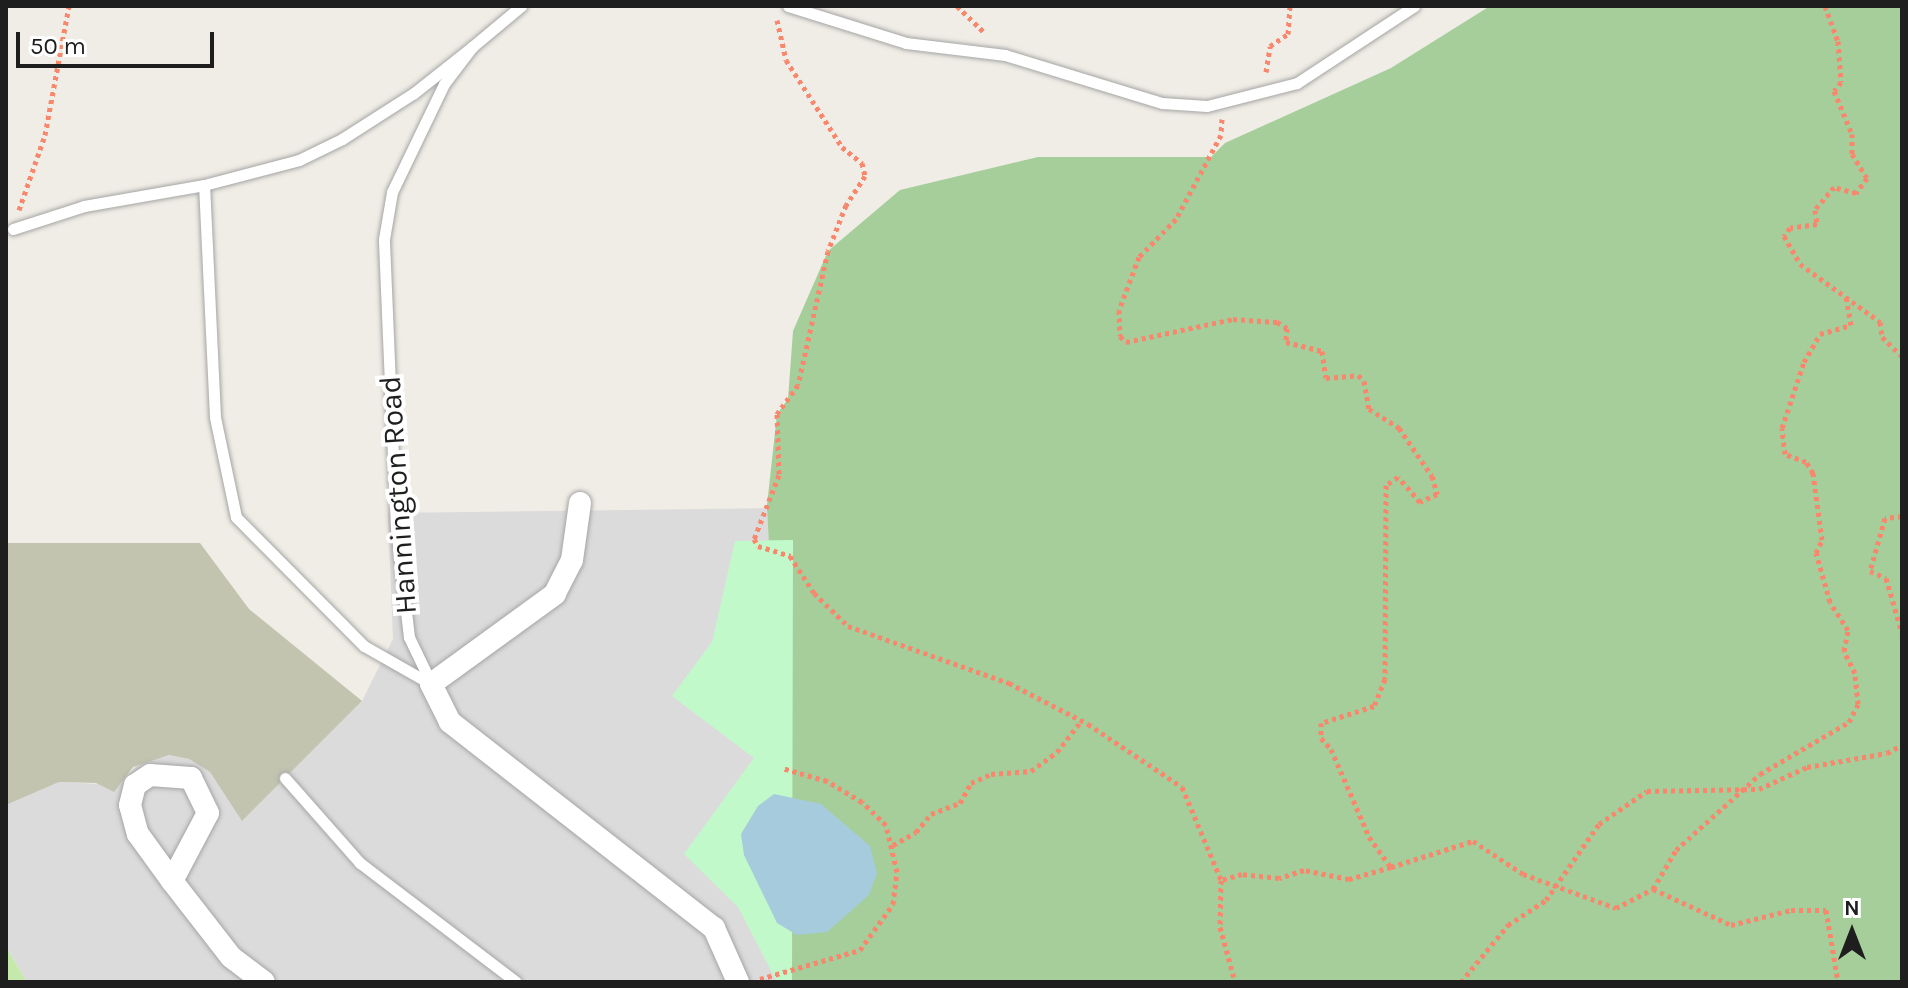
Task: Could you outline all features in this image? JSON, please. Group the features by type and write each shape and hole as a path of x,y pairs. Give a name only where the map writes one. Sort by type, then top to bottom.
{"street":[{"path":"431,684 555,594 572,560 580,503"},
{"name":"Hannington Road","path":"431,684 450,722 714,928 738,982"},
{"path":"172,881 208,813 191,778 150,775 135,785 130,805 138,834 172,881 231,957 264,982"}],"lane":[{"name":"Hannington Road","path":"431,684 409,637 396,528 384,239 392,192 415,137 444,84 472,47 521,6"},
{"path":"788,6 906,43 1005,55 1162,103 1207,106 1297,83 1414,6"},
{"path":"13,229 84,206 204,185 299,160 342,139 414,93 472,47"},
{"path":"204,185 215,417 236,517 364,646 431,684"},
{"path":"285,778 360,863 516,982"}],"path":[{"path":"24,189 45,135 69,6"},
{"path":"778,6 777,28 786,60 842,147 862,163 865,176 846,205 828,251 798,385 777,414 779,475 754,539 758,546 790,556 826,608 848,626 1009,683 1081,721 1182,787 1221,880 1220,927 1235,982"},
{"path":"957,6 1005,55"},
{"path":"1263,78 1270,46 1288,34 1290,6"},
{"path":"1825,6 1838,41 1841,82 1834,91 1852,134 1852,154 1867,178 1856,193 1834,187 1815,210 1817,224 1790,228 1784,236 1800,264 1880,322 1882,337 1902,356"},
{"path":"1233,101 1222,115 1211,157 1176,219 1139,257 1119,310 1120,336 1126,342 1233,319 1277,322 1287,328 1286,342 1322,351 1326,378 1358,375 1369,409 1399,428 1432,476 1437,494 1432,500 1420,502 1398,477 1384,493 1388,542 1382,568 1389,589 1384,638 1388,652 1374,706 1321,723 1321,738 1331,749 1369,837 1391,867"},
{"path":"1221,880 1242,874 1279,878 1304,870 1349,879 1473,841 1523,874 1616,908 1653,889 1676,850 1760,774 1849,722 1858,704 1855,673 1844,651 1848,630 1830,602 1816,553 1822,540 1813,473 1806,462 1785,454 1782,428 1804,362 1820,334 1851,325 1846,297"},
{"path":"1902,516 1885,518 1870,571 1886,578 1902,633"},
{"path":"893,845 916,832 931,814 960,803 971,783 991,774 1031,771 1057,752 1081,721"},
{"path":"1461,982 1508,925 1533,911 1599,824 1647,791 1759,789 1807,767 1887,753 1902,745"},
{"path":"751,982 860,950 893,904 897,872 886,825 862,802 827,781 782,768"},
{"path":"1653,889 1731,925 1791,910 1826,910 1838,982"}],"shaded area":[{"path":"781,508 805,982 27,982 6,947 6,805 59,782 118,785 140,763 169,755 189,759 210,772 243,820 362,701 393,639 388,513"},
{"path":"6,543 200,543 249,609 362,701 242,821 210,772 189,759 169,755 133,767 114,792 96,783 59,782 6,805"}],"green space":[{"path":"1490,6 1902,6 1902,982 791,982 767,505 777,414 788,399 793,331 828,251 900,190 1038,157 1211,157 1225,143 1391,68"},
{"path":"793,540 792,982 777,982 738,907 684,854 754,758 672,696 712,642 735,541"},
{"path":"6,947 27,982 6,982"}],"water":[{"path":"774,794 821,804 870,846 877,873 869,895 827,932 797,935 777,923 744,855 741,834 758,806"}]}
